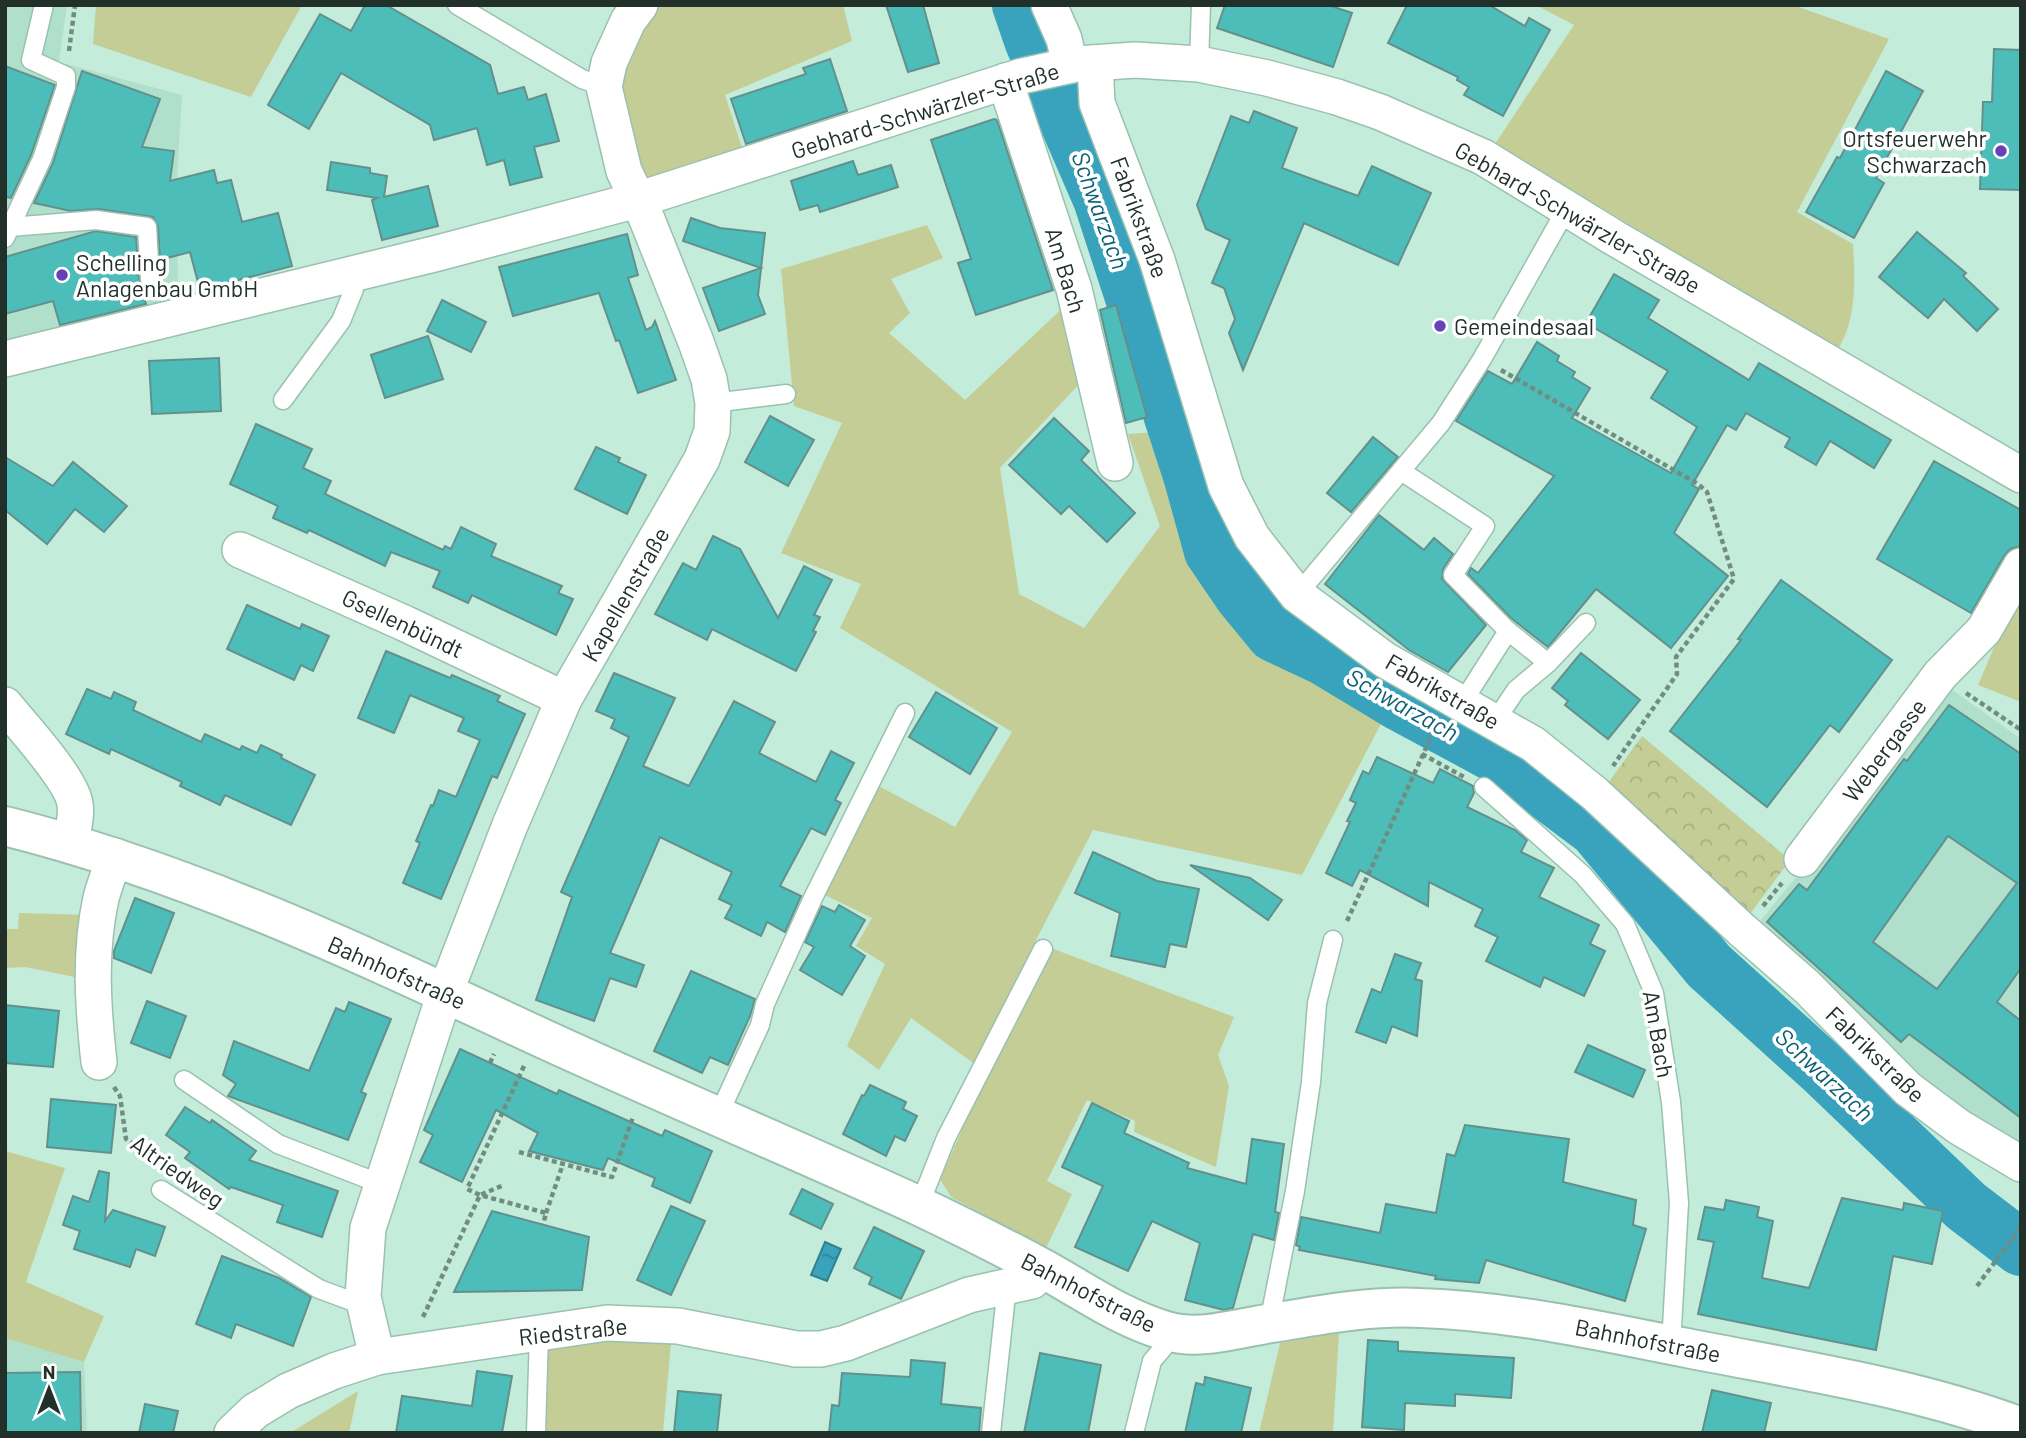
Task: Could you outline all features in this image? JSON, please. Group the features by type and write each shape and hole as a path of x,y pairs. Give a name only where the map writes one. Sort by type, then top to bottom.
{"street":[{"name":"Kapellenstraße","path":"377,1357 363,1297 368,1228 445,993 510,825 564,699 702,459 712,431 713,403 709,379 624,171 604,87 609,63 628,22 640,5"},
{"name":"Fabrikstraße","path":"1049,5 1097,103 1157,260 1226,486 1252,537 1297,595 1385,660 1532,744 1594,793 1807,987 1908,1089 1959,1127 2021,1164"},
{"name":"Gebhard-Schwärzler-Straße","path":"5,359 352,274 637,200 1014,78 1077,65 1135,60 1199,64 1267,78 1337,97 1380,112 1483,157 2021,475"},
{"name":"Am Bach","path":"1014,78 1074,289 1115,463"},
{"name":"Gsellenbündt","path":"240,550 404,623 564,699"},
{"name":"Webergasse","path":"1802,859 1940,675 1984,629 2021,566"},
{"path":"5,705 71,791 75,802 75,821 70,842"},
{"name":"Bahnhofstraße","path":"5,826 70,842 174,878 445,993 919,1206 1042,1268 1124,1314 1165,1331 1205,1334 1370,1309 1420,1307 1570,1325 1774,1365 1972,1409 2021,1427"},
{"path":"99,1062 92,1000 94,949 102,898 115,856"},
{"name":"Riedstraße","path":"232,1433 256,1411 288,1391 334,1371 377,1357 607,1323 678,1326 796,1349 821,1349 846,1343 969,1295 1032,1281 1042,1268"}],"lane":[{"path":"8,232 41,159 66,87 66,76 31,60 44,5"},
{"path":"457,5 582,79 604,87"},
{"path":"1199,64 1201,5"},
{"path":"1297,595 1441,423 1482,359 1567,208"},
{"path":"8,232 96,220 147,227 150,279"},
{"path":"283,400 341,321 354,289 352,274"},
{"path":"713,403 786,394"},
{"path":"1401,471 1485,526 1453,575 1508,631 1548,663"},
{"path":"1495,721 1516,690 1548,663 1586,623"},
{"path":"1462,704 1508,631"},
{"path":"718,1116 760,1025 765,1004 813,898 905,713"},
{"name":"Am Bach","path":"1485,787 1583,875 1625,924 1654,993 1671,1102 1679,1203 1671,1345"},
{"path":"1269,1323 1295,1191 1311,1082 1317,1003 1333,940"},
{"path":"919,1206 946,1138 1044,949"},
{"path":"184,1080 278,1144 381,1184"},
{"name":"Altriedweg","path":"161,1190 319,1289 365,1306"},
{"path":"991,1433 1007,1286"},
{"path":"1134,1433 1152,1361 1163,1348 1165,1331"},
{"path":"536,1433 539,1332"}],"path":[{"path":"66,76 75,5"},
{"path":"1482,359 1698,484 1707,492 1734,579 1676,657 1678,674 1594,793"},
{"path":"1940,675 2021,730"},
{"path":"1333,940 1342,932 1387,838 1426,744"},
{"path":"1422,754 1485,787"},
{"path":"1742,930 1802,859"},
{"name":"Altriedweg","path":"99,1062 120,1096 126,1139 171,1169"},
{"path":"524,1065 467,1189 546,1213"},
{"path":"519,1152 612,1177 634,1114"},
{"path":"543,1225 563,1164"},
{"path":"422,1318 480,1195 504,1185"},
{"path":"1977,1286 2021,1227"}],"shaded area":[{"path":"5,5 67,5 59,62 182,95 176,196 179,317 5,359"},
{"path":"1951,689 2021,739 2021,1151 1909,1073 1755,927"},
{"path":"5,1338 84,1362 87,1433 5,1433"}],"green space":[{"path":"96,5 302,5 251,97 93,44"},
{"path":"658,5 843,5 852,41 725,95 743,151 648,179 642,172 620,102 625,64 633,42"},
{"path":"1536,5 1793,5 1889,39 1797,212 1853,244 1852,312 1838,349 1495,144 1574,25"},
{"path":"927,225 943,258 891,279 910,313 889,333 965,400 1070,301 1086,377 1000,468 1019,594 1084,628 1160,526 1128,434 1157,432 1184,541 1193,563 1257,645 1383,720 1302,875 1093,830 1035,942 1234,1017 1218,1055 1229,1086 1216,1167 1134,1132 1135,1121 1087,1100 1047,1181 1072,1194 1046,1248 951,1197 940,1179 988,1072 911,1018 879,1070 847,1046 885,964 856,946 872,918 823,894 877,785 955,827 1012,732 840,628 861,584 781,553 842,423 794,406 781,269"},
{"path":"2021,599 2021,702 1978,685 1995,645"},
{"path":"1642,736 1790,860 1747,918 1603,790"},
{"path":"19,913 89,915 75,977 25,967 5,968 5,929 18,929"},
{"path":"5,1151 65,1168 26,1282 104,1316 84,1362 5,1338"},
{"path":"1339,1333 1333,1433 1259,1433 1280,1343"},
{"path":"618,1337 671,1343 663,1433 538,1433 549,1350"},
{"path":"358,1391 349,1433 290,1433"}],"water":[{"path":"825,1242 841,1249 827,1281 811,1275"}],"building":[{"path":"365,5 386,5 490,65 498,94 524,87 528,100 546,94 559,141 534,147 542,177 510,185 504,160 487,165 477,128 434,140 430,125 341,73 309,129 268,105 320,14 351,31"},
{"path":"886,5 923,5 939,63 908,72"},
{"path":"1225,5 1328,5 1352,13 1333,67 1217,28"},
{"path":"1407,5 1489,5 1525,26 1529,18 1550,30 1503,116 1464,95 1469,87 1457,80 1458,77 1388,43"},
{"name":"Ortsfeuerwehr Schwarzach","path":"1994,49 2021,50 2021,190 1980,189 1983,102 1992,102"},
{"path":"830,59 847,111 746,144 731,99 806,74 803,68"},
{"path":"5,66 55,85 31,155 11,198 5,197"},
{"path":"82,71 160,99 142,147 174,151 170,181 214,170 217,183 231,180 242,222 278,213 292,266 200,290 190,252 160,260 158,226 153,217 98,209 71,211 34,203 53,163"},
{"path":"1886,71 1923,91 1876,178 1884,183 1854,238 1806,212 1837,157 1840,158"},
{"path":"1254,111 1297,128 1282,168 1358,196 1372,166 1431,193 1398,265 1304,223 1243,370 1229,333 1235,319 1224,288 1212,283 1230,240 1206,229 1197,205 1231,116 1249,123"},
{"path":"997,120 1053,290 976,315 958,263 971,259 931,140"},
{"path":"853,161 858,175 891,165 898,187 820,212 818,205 800,210 791,181"},
{"path":"331,162 370,168 370,173 387,176 384,197 428,186 438,226 382,240 372,200 377,198 327,190"},
{"path":"691,218 720,228 765,233 758,295 765,314 719,331 703,288 761,268 683,241"},
{"path":"96,231 136,237 136,266 146,304 60,325 53,301 5,314 5,257"},
{"path":"1917,232 1966,273 1963,276 1998,309 1977,331 1944,299 1928,318 1879,277"},
{"path":"627,234 638,275 628,278 646,330 652,327 655,321 676,380 638,393 599,293 513,316 499,267"},
{"path":"1614,274 1659,300 1648,318 1749,380 1759,363 1891,440 1874,468 1830,441 1816,465 1785,447 1790,438 1746,413 1736,430 1727,425 1692,485 1699,489 1674,533 1728,576 1671,648 1596,589 1548,647 1511,618 1468,574 1471,568 1478,573 1554,476 1456,421 1488,371 1512,384 1537,342 1559,356 1557,361 1575,372 1572,377 1590,388 1572,418 1671,473 1697,427 1651,398 1668,371 1586,323"},
{"path":"442,300 486,322 471,352 427,331"},
{"path":"1116,305 1147,417 1126,423 1100,310"},
{"path":"428,336 443,379 385,398 371,355"},
{"path":"219,358 221,411 152,414 149,361"},
{"path":"770,416 814,440 788,486 745,462"},
{"path":"1054,418 1089,451 1081,460 1135,513 1107,542 1069,506 1061,514 1009,465"},
{"path":"256,424 312,449 303,468 331,481 325,494 443,550 445,546 451,549 461,527 496,544 491,556 562,586 558,593 573,599 556,635 472,595 468,603 433,587 440,571 391,552 385,566 309,530 307,533 273,518 278,506 230,484"},
{"path":"1373,437 1398,457 1351,512 1327,493"},
{"path":"596,447 620,458 618,462 646,475 627,514 575,489"},
{"path":"5,457 53,486 73,462 127,506 104,532 75,509 47,544 5,510"},
{"path":"1934,461 2021,510 2021,546 2010,549 2004,556 1971,613 1877,559"},
{"path":"1379,515 1424,550 1434,538 1453,554 1443,569 1442,579 1486,625 1448,672 1409,650 1325,584"},
{"path":"713,536 740,549 778,618 804,566 832,580 814,615 820,617 813,631 816,632 796,671 712,629 707,640 655,614 683,563 696,570"},
{"path":"1781,580 1892,660 1839,732 1830,725 1767,807 1670,731 1741,640 1738,639"},
{"path":"247,605 300,629 302,624 329,636 313,671 301,665 294,680 227,649"},
{"path":"386,651 500,696 497,701 525,714 497,778 492,776 441,899 403,883 420,843 416,841 439,790 456,797 480,740 458,731 464,718 410,695 394,733 358,718"},
{"path":"1581,653 1640,700 1608,739 1565,705 1568,701 1552,688"},
{"path":"614,673 675,698 643,766 689,786 734,701 775,722 759,753 816,782 831,751 854,763 835,800 841,803 825,835 811,828 780,886 801,896 785,932 767,922 761,936 725,918 732,905 719,899 732,872 660,837 610,953 644,965 636,987 610,978 594,1021 536,1000 572,897 561,892 629,737 611,728 615,719 596,711"},
{"path":"87,689 111,699 114,692 136,702 133,710 201,742 205,734 240,750 242,746 257,753 261,745 315,775 291,825 225,795 220,805 180,786 182,782 111,749 109,754 66,734"},
{"path":"936,692 997,728 970,774 909,737"},
{"path":"1949,705 2021,754 2021,968 1997,1002 2021,1021 2021,1118 1909,1034 1901,1042 1767,922 1799,884 1807,890 1904,759 1907,761","holes":["1948,836 2017,883 1937,989 1873,942"]},
{"path":"1377,757 1433,783 1440,769 1473,786 1474,793 1467,807 1515,830 1527,840 1521,852 1554,868 1539,897 1599,925 1590,944 1605,951 1584,996 1544,977 1540,987 1486,961 1498,937 1475,926 1483,909 1429,882 1428,906 1360,870 1352,886 1326,873 1350,822 1347,821 1356,803 1350,800 1363,771 1369,774"},
{"path":"1093,852 1157,881 1199,889 1186,947 1170,944 1165,967 1111,956 1120,913 1075,893"},
{"path":"1190,865 1250,878 1282,900 1268,920"},
{"path":"135,898 174,913 151,973 114,958 114,951"},
{"path":"839,905 865,920 850,946 865,956 842,995 800,970 814,947 805,942 822,906 835,912"},
{"path":"1395,954 1421,963 1415,979 1422,981 1417,1036 1392,1026 1386,1043 1356,1032 1372,989 1381,993"},
{"path":"691,971 755,999 728,1065 710,1057 702,1073 654,1051"},
{"path":"147,1001 186,1016 170,1058 131,1043"},
{"path":"349,1002 391,1019 361,1092 366,1094 348,1140 228,1096 236,1084 223,1075 234,1041 309,1071 336,1008 345,1012"},
{"path":"5,1005 59,1011 53,1067 5,1063"},
{"path":"1588,1045 1645,1070 1633,1097 1575,1072"},
{"path":"460,1049 557,1094 559,1090 662,1136 665,1130 712,1151 690,1203 652,1186 655,1178 608,1158 603,1170 529,1151 538,1133 496,1110 462,1182 420,1162 433,1135 424,1130"},
{"path":"870,1085 906,1102 903,1109 917,1116 905,1141 895,1136 886,1156 843,1134 862,1095 864,1096"},
{"path":"51,1099 116,1105 111,1153 47,1147"},
{"path":"1092,1103 1129,1121 1124,1133 1189,1163 1187,1168 1246,1184 1252,1139 1284,1144 1275,1212 1279,1213 1274,1240 1253,1234 1233,1308 1224,1310 1185,1300 1200,1243 1152,1221 1128,1271 1075,1247 1103,1186 1062,1167"},
{"path":"185,1107 210,1123 212,1120 256,1151 249,1160 338,1191 322,1237 277,1222 283,1205 231,1187 229,1189 185,1158 190,1152 166,1135"},
{"path":"1465,1125 1569,1139 1563,1182 1636,1200 1633,1225 1646,1229 1625,1301 1486,1260 1479,1283 1435,1279 1436,1276 1299,1250 1300,1247 1296,1245 1301,1217 1380,1233 1386,1204 1436,1213 1447,1154 1455,1156"},
{"path":"99,1171 109,1173 105,1221 113,1210 165,1227 155,1256 136,1249 130,1267 74,1249 80,1231 63,1225 73,1196 89,1202"},
{"path":"802,1189 833,1204 821,1229 790,1214"},
{"path":"1842,1198 1903,1210 1904,1203 1943,1211 1932,1264 1893,1256 1876,1350 1698,1314 1714,1242 1698,1239 1705,1207 1724,1210 1726,1200 1759,1207 1757,1217 1773,1221 1762,1278 1809,1288"},
{"path":"671,1206 705,1221 671,1295 637,1280"},
{"path":"492,1211 589,1237 582,1290 454,1292"},
{"path":"874,1227 924,1251 901,1299 869,1284 872,1277 854,1268"},
{"path":"222,1256 279,1278 311,1297 293,1346 236,1324 231,1338 196,1324"},
{"path":"1368,1340 1398,1342 1398,1351 1514,1358 1511,1398 1455,1394 1455,1406 1405,1403 1404,1430 1362,1427"},
{"path":"1040,1353 1101,1365 1088,1433 1024,1433"},
{"path":"911,1360 945,1363 941,1404 981,1408 979,1433 829,1433 832,1405 839,1406 842,1373 910,1377"},
{"path":"477,1371 512,1376 502,1433 396,1433 402,1396 472,1406"},
{"path":"80,1372 81,1433 5,1433 5,1373"},
{"path":"1205,1377 1251,1388 1241,1433 1185,1433 1196,1383 1204,1385"},
{"path":"1712,1390 1771,1403 1764,1433 1702,1433"},
{"path":"678,1391 721,1395 717,1433 674,1433"},
{"path":"145,1404 178,1411 173,1433 139,1433"}],"waterway":[{"name":"Schwarzach","path":"1020,5 1032,40 1101,199 1191,475 1212,551 1242,595 1274,634 1325,658 1398,702 1500,757 1596,829 1709,966 1824,1070 1966,1206 2021,1248"}],"place":[{"name":"Ortsfeuerwehr Schwarzach","path":"2001,151"},
{"name":"Schelling Anlagenbau GmbH","path":"62,275"},
{"name":"Gemeindesaal","path":"1440,326"}]}
